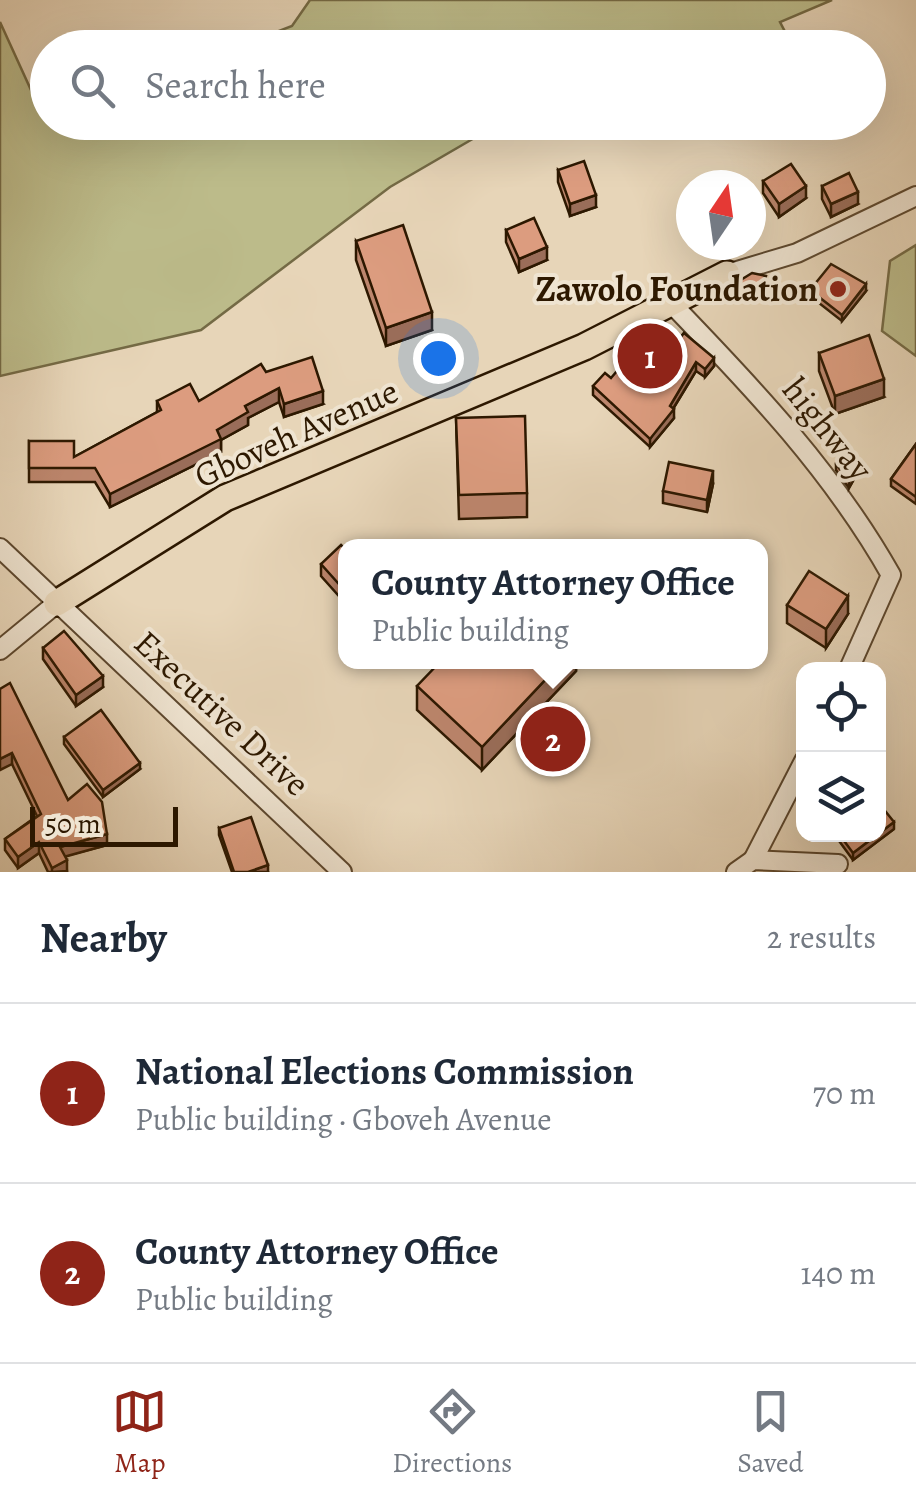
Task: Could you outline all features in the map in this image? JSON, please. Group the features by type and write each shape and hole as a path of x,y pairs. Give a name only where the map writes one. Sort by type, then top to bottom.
{"main road":[{"name":"Gboveh Avenue","path":"57,602 224,498 584,347 727,274"}],"street":[{"name":"Gboveh Avenue","path":"727,274 797,253 916,196"},
{"name":"highway","path":"671,304 773,408 864,528 891,575 853,662"},
{"name":"Executive Drive","path":"0,548 342,872"},
{"name":"Gboveh Avenue","path":"0,650 57,602"},
{"path":"736,872 753,860 796,777"},
{"path":"753,860 838,864"}],"shaded area":[{"path":"310,0 832,0 780,22 784,30 282,30 292,26"},
{"path":"0,22 30,88 30,140 471,140 390,187 201,330 0,376"},
{"path":"916,245 916,356 882,331 890,261"}],"building":[{"path":"584,161 596,195 570,204 558,170"},
{"path":"791,164 806,186 779,204 766,179"},
{"path":"849,173 858,192 831,204 822,186"},
{"path":"534,218 547,247 519,259 506,230"},
{"path":"403,225 432,312 386,328 356,241"},
{"path":"831,264 866,284 842,315 810,290"},
{"path":"752,273 766,276 762,292 731,286"},
{"path":"684,333 714,358 705,369 696,362 670,406 674,409 650,439 593,386 605,373 611,378 644,339 663,359"},
{"path":"869,335 884,379 835,396 819,353"},
{"path":"312,357 323,391 284,404 279,388 245,406 248,412 217,430 221,439 110,494 95,468 29,468 29,441 74,441 74,457 161,410 157,401 190,384 199,401 261,364 266,372"},
{"path":"525,416 527,493 459,495 456,418"},
{"path":"916,444 916,497 891,479"},
{"path":"841,456 858,466 849,482 836,464"},
{"path":"669,462 713,471 707,500 663,491"},
{"path":"338,548 338,583 321,564"},
{"path":"809,571 848,596 826,629 787,605"},
{"path":"64,631 103,676 76,695 43,648"},
{"path":"433,669 555,669 482,747 417,686"},
{"path":"10,683 68,800 87,784 102,802 107,834 60,847 67,860 52,868 39,842 18,857 5,839 41,814 12,753 0,759 0,689"},
{"path":"101,710 140,763 103,790 64,737"},
{"path":"886,812 894,822 886,828"},
{"path":"251,817 268,865 234,872 219,828"},
{"path":"845,842 867,842 853,853"}],"place":[{"name":"Zawolo Foundation","path":"838,289"},
{"name":"National Elections Commission","path":"650,356"},
{"name":"County Attorney Office","path":"553,739"}]}
